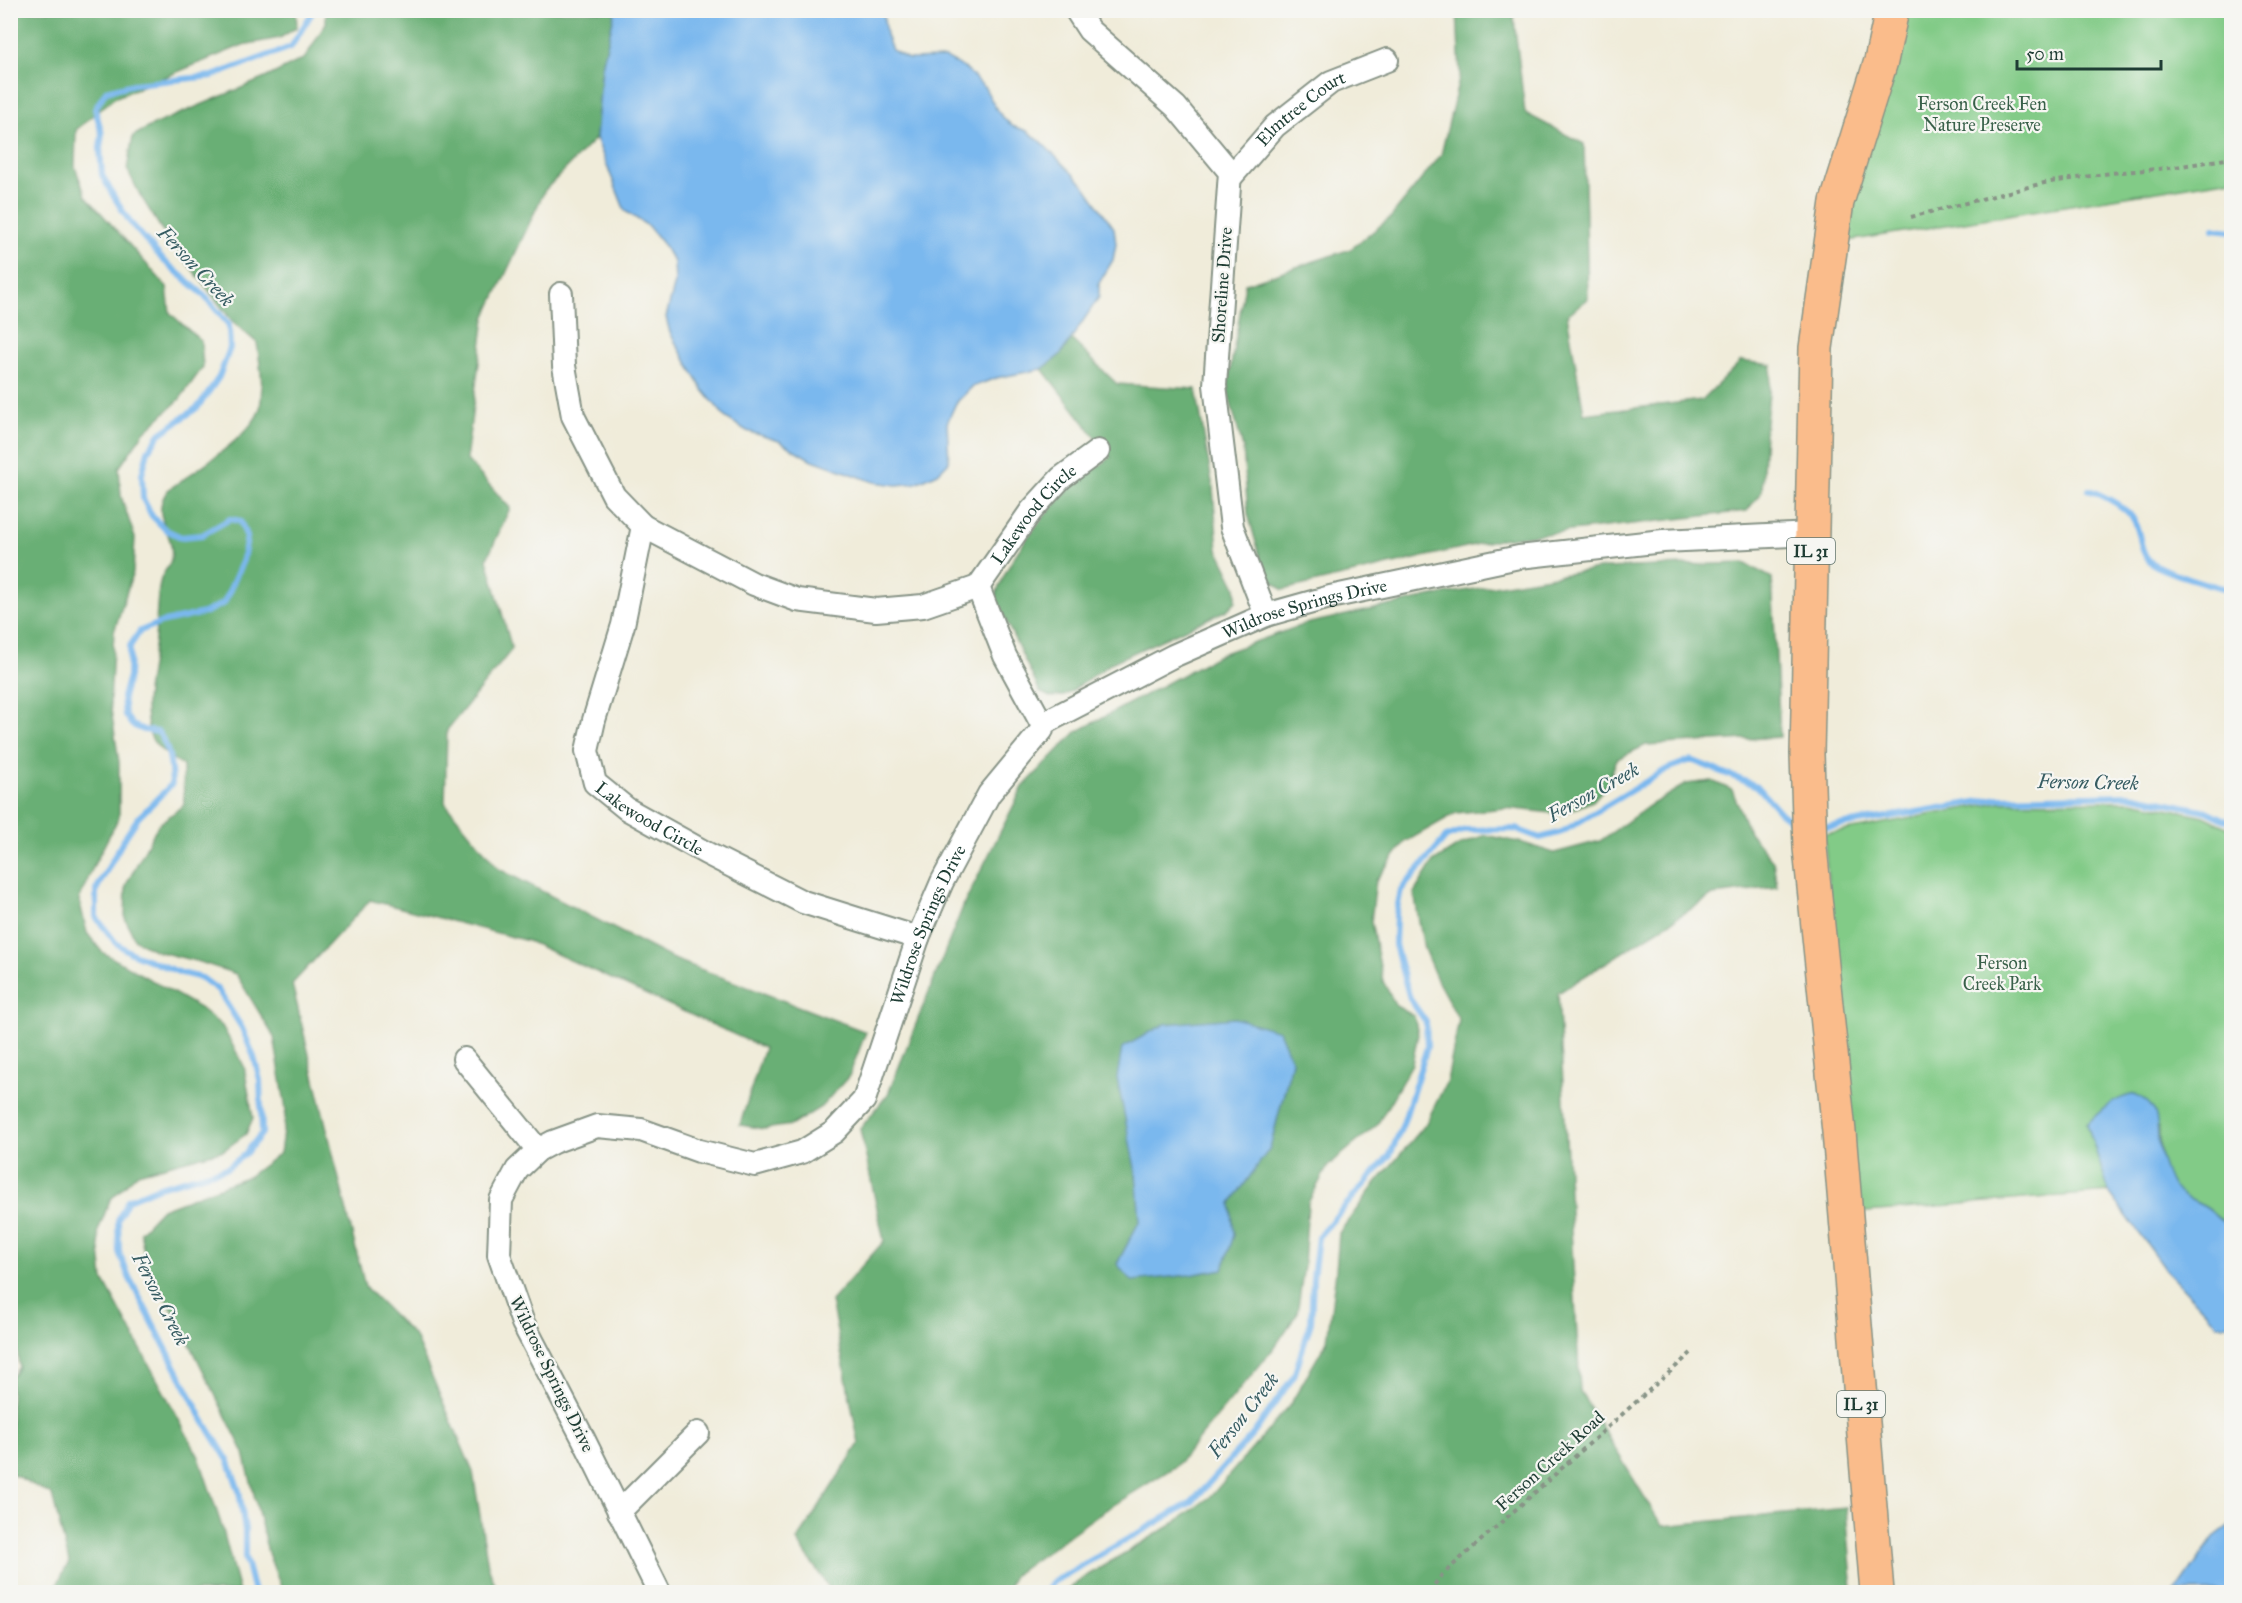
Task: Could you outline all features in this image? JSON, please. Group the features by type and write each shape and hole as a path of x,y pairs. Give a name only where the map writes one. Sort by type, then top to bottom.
{"main road":[{"name":"IL 31","path":"1877,1593 1839,1132 1810,848 1808,791 1816,348 1837,202 1881,62 1892,10"}],"street":[{"path":"1076,10 1089,30 1176,107 1230,172 1230,178"},
{"name":"Elmtree Court","path":"1230,178 1275,126 1331,82 1387,60"},
{"name":"Shoreline Drive","path":"1230,178 1215,385 1232,528 1266,615"},
{"path":"561,294 564,366 573,416 614,496 643,526 754,584 797,600 876,610 923,606 978,587 1005,656 1042,724"},
{"name":"Lakewood Circle","path":"978,587 1031,511 1061,478 1098,451"},
{"name":"Lakewood Circle","path":"643,526 623,625 587,751 595,783 627,809 706,853 803,902 918,938"},
{"name":"Wildrose Springs Drive","path":"659,1593 523,1323 499,1256 501,1200 517,1170 538,1150 597,1126 641,1130 699,1151 755,1165 802,1152 834,1132 864,1100 918,938 942,882 989,794 1042,730 1042,724 1173,656 1266,615 1330,597 1519,557 1663,541 1812,534"},
{"path":"464,1059 538,1150"},
{"path":"619,1512 699,1433"}],"path":[{"path":"1911,217 2044,183 2232,158"},
{"name":"Ferson Creek Road","path":"1429,1593 1442,1576 1691,1353"}],"green space":[{"path":"1457,10 1513,11 1525,113 1584,144 1588,299 1567,315 1584,414 1702,400 1741,361 1772,365 1762,491 1747,511 1500,539 1283,590 1265,575 1248,514 1243,448 1227,389 1245,284 1351,249 1391,217 1441,155 1460,75"},
{"path":"10,11 296,11 297,27 280,38 243,45 114,98 76,130 75,167 86,196 167,287 170,313 201,341 203,367 179,400 144,432 119,468 121,496 135,538 133,572 114,632 110,702 119,762 119,817 79,899 87,933 102,952 200,1008 222,1026 244,1066 253,1118 246,1134 224,1150 138,1173 110,1200 98,1231 103,1279 199,1457 223,1530 239,1592 53,1592 69,1562 52,1495 11,1473 11,1378 19,1367 10,1284"},
{"path":"326,11 615,11 602,67 596,138 545,190 485,318 466,459 510,508 487,559 512,649 447,730 445,803 499,869 671,958 866,1032 849,1076 821,1107 792,1125 764,1129 740,1125 764,1048 528,941 370,900 292,984 365,1287 415,1337 473,1472 488,1566 498,1592 283,1592 268,1553 244,1453 175,1314 147,1267 140,1232 162,1209 249,1176 280,1153 286,1110 274,1037 236,974 156,951 135,940 125,918 126,885 158,825 184,805 183,766 155,744 150,734 146,710 159,586 171,559 170,540 161,516 163,500 168,490 220,453 246,430 260,408 262,392 257,343 233,322 162,230 127,169 133,136 305,58 326,23"},
{"name":"Ferson Creek Fen Nature Preserve","path":"1899,11 2231,11 2231,179 1841,242"},
{"path":"1071,339 1117,384 1196,389 1213,488 1218,550 1236,587 1236,601 1227,610 1113,662 1064,696 1050,697 1040,692 995,598 1007,569 1025,541 1056,502 1083,477 1111,457 1042,369 1060,355"},
{"path":"1744,563 1772,578 1780,737 1646,745 1617,759 1607,785 1593,801 1562,814 1505,808 1456,813 1405,842 1376,880 1371,922 1383,981 1396,1006 1414,1016 1418,1034 1412,1064 1377,1125 1328,1166 1308,1203 1304,1265 1297,1314 1274,1348 1176,1466 1099,1514 1014,1575 1006,1592 832,1592 797,1541 859,1444 831,1301 884,1241 860,1129 888,1094 964,904 1023,787 1076,732 1221,654 1305,624 1438,595 1604,568","holes":["1279,1031 1292,1062 1270,1148 1231,1203 1234,1235 1223,1269 1189,1275 1132,1280 1117,1264 1140,1220 1136,1173"]},
{"path":"1712,781 1732,790 1749,832 1773,861 1777,887 1713,895 1558,993 1580,1391 1662,1526 1846,1508 1853,1592 1064,1592 1170,1526 1211,1496 1290,1405 1327,1341 1339,1233 1373,1187 1425,1125 1447,1081 1459,1020 1438,982 1424,949 1414,893 1433,862 1460,845 1485,835 1523,843 1554,853 1600,841 1649,806 1686,784"},
{"name":"Ferson Creek Park","path":"2132,801 2204,816 2231,829 2231,1226 2209,1209 2183,1196 2172,1187 2163,1166 2159,1127 2087,1124 2109,1192 1855,1213 1824,834 2000,802"}],"water":[{"path":"615,11 883,11 886,35 892,50 908,59 946,58 966,69 985,88 998,112 1012,126 1027,131 1040,141 1084,185 1114,228 1116,244 1113,260 1099,283 1099,297 1060,355 1042,369 996,378 972,387 956,403 947,423 949,462 938,473 916,483 897,485 874,482 810,459 779,441 747,431 726,418 703,390 670,333 666,317 675,283 674,262 648,226 625,211 596,138 602,67"},
{"path":"1235,1018 1279,1031 1292,1061 1270,1148 1231,1203 1234,1235 1223,1269 1132,1281 1117,1264 1140,1220 1136,1173 1117,1078 1122,1048 1165,1024"},
{"path":"2135,1094 2150,1105 2154,1111 2160,1152 2173,1187 2231,1226 2231,1325 2218,1325 2166,1270 2109,1192 2087,1124 2109,1105"},
{"path":"2231,1524 2231,1592 2176,1592 2214,1537"}],"waterway":[{"name":"Ferson Creek","path":"254,1592 245,1557 245,1530 239,1491 229,1462 202,1418 129,1277 119,1252 118,1220 128,1200 159,1187 227,1168 245,1154 262,1133 260,1080 254,1057 242,1028 218,990 202,978 181,973 131,953 116,943 96,917 96,890 124,839 138,818 172,784 167,750 158,732 132,725 125,715 123,697 129,676 130,646 140,631 160,623 204,613 224,603 243,560 247,537 240,521 230,519 202,535 181,537 166,530 152,516 143,499 142,474 148,451 160,434 198,407 219,377 230,348 229,325 204,295 163,260 130,222 114,197 102,175 100,148 102,134 95,109 106,91 134,84 212,76 291,47 312,10"},
{"path":"2214,229 2232,231"},
{"path":"2089,490 2118,504 2128,512 2135,522 2144,553 2152,563 2178,575 2232,590"},
{"name":"Ferson Creek","path":"1045,1592 1053,1582 1192,1502 1254,1433 1294,1376 1311,1322 1318,1237 1390,1155 1403,1124 1427,1047 1426,1022 1410,999 1395,945 1396,914 1401,890 1446,837 1465,830 1516,829 1540,838 1562,832 1667,769 1691,760 1757,786 1781,813 1798,825"},
{"name":"Ferson Creek","path":"1820,827 1999,798 2130,795 2207,811 2232,823"}]}
